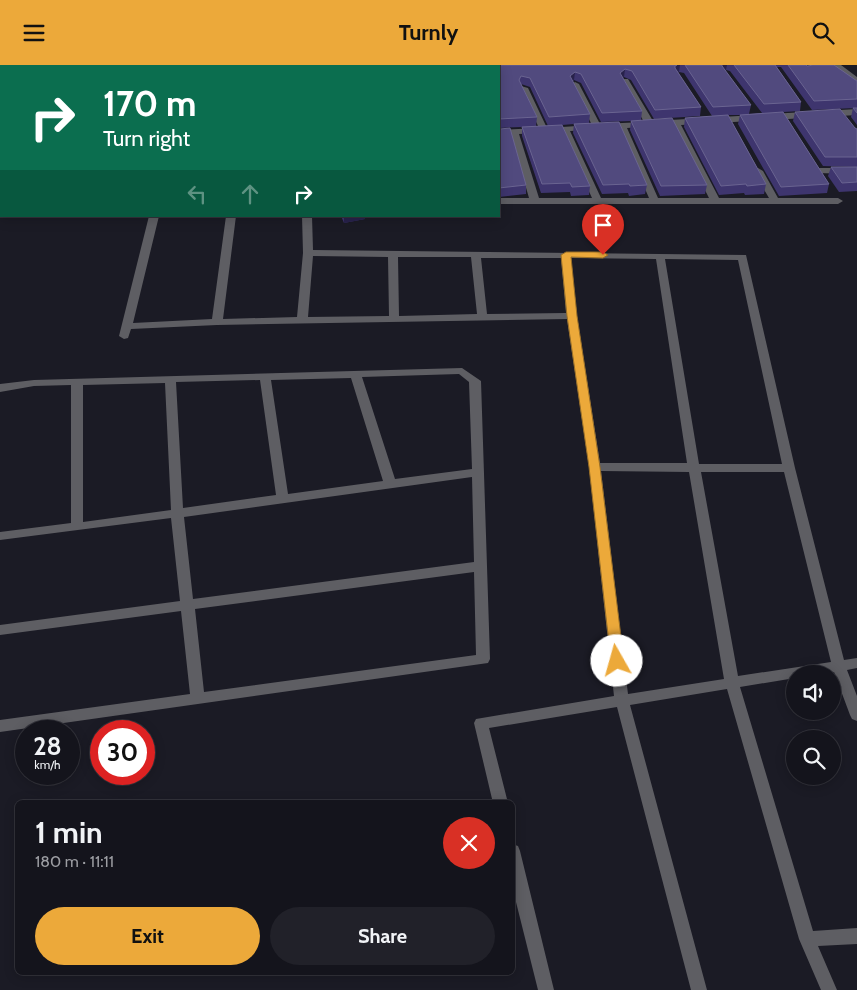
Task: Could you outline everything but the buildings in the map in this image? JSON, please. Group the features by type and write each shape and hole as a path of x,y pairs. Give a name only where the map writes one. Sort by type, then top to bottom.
{"street":[{"path":"836,65 857,81"},
{"path":"625,81 650,124"},
{"path":"575,84 597,127"},
{"path":"524,88 544,131"},
{"path":"500,133 650,124 705,117 731,123 756,114 787,120 805,111 844,116 857,112"},
{"path":"675,122 715,201"},
{"path":"622,126 655,201"},
{"path":"565,129 598,201"},
{"path":"514,132 535,201"},
{"path":"752,160 775,201"},
{"path":"818,170 857,171"},
{"path":"500,201 838,201 833,193"},
{"path":"154,217 126,331 217,323 572,316"},
{"path":"217,323 231,217"},
{"path":"302,321 308,253 307,217"},
{"path":"308,253 476,253 742,257 789,468 839,665"},
{"path":"393,253 394,319"},
{"path":"476,253 482,317"},
{"path":"566,255 572,316 594,467 622,700 699,990"},
{"path":"660,256 694,468 732,683 807,939 829,990"},
{"path":"0,387 34,383 462,371 475,381 483,659 0,726"},
{"path":"356,375 390,484"},
{"path":"265,377 283,499"},
{"path":"170,380 177,513 198,699"},
{"path":"77,527 78,382"},
{"path":"594,467 789,468"},
{"path":"0,536 478,472"},
{"path":"0,631 188,604 481,566"},
{"path":"841,666 857,663"},
{"path":"841,671 857,715"},
{"path":"500,800 481,723 786,674"},
{"path":"515,863 546,990"},
{"path":"807,939 857,936"}],"route":[{"path":"603,255 566,255 572,316 594,467 617,661"}]}
